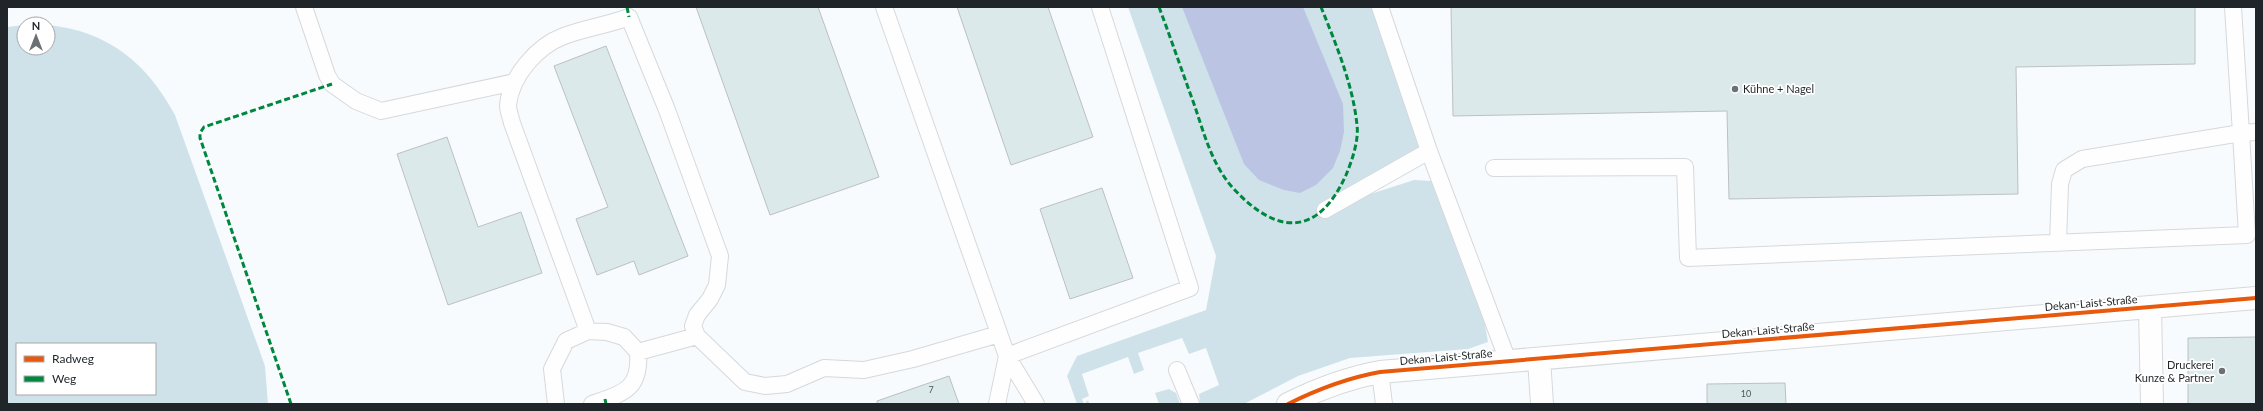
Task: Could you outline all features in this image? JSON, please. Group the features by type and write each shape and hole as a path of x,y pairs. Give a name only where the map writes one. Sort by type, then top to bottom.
{"street":[{"name":"Dekan-Laist-Straße","path":"1288,404 1319,389 1351,378 1380,372 2256,298"},
{"path":"2150,307 2152,404"},
{"path":"1539,359 1542,404"}],"lane":[{"path":"304,7 327,75 332,84 356,102 381,112 515,82"},
{"path":"884,7 998,334 1007,356 1036,404"},
{"path":"1007,356 1190,288 1100,7"},
{"path":"1380,7 1429,152 1508,361"},
{"path":"1494,168 1685,167 1688,258 2247,236 2248,132 2233,7"},
{"path":"588,331 512,123 508,106 515,82 527,64 547,45 564,36 610,24 629,17 666,110 720,256 717,285 710,299 697,315 693,326 697,336 745,382 765,386 787,384 824,368 864,370 913,360 998,334"},
{"path":"2058,243 2060,184 2064,170 2082,159 2248,132"},
{"path":"1325,210 1429,152"},
{"path":"556,404 552,370 566,341 588,331 607,332 624,337 638,352 640,370 624,393 592,404"},
{"path":"638,352 697,336"},
{"path":"997,404 1007,356"},
{"path":"1177,370 1191,404"},
{"path":"1380,372 1384,404"}],"shaded area":[{"path":"1128,7 1376,7 1419,131 1419,150 1352,200 1414,180 1433,181 1482,307 1488,342 1468,349 1350,358 1298,376 1244,404 1200,404 1199,394 1219,385 1206,348 1189,354 1182,338 1138,353 1144,370 1134,374 1128,357 1082,374 1089,396 1082,399 1084,404 1077,404 1067,376 1077,356 1206,310 1216,256"},
{"path":"16,26 16,56 56,56 56,26 70,28 89,34 107,42 124,53 152,80 164,96 175,115 265,366 268,404 7,404 7,27"},
{"path":"1169,389 1176,393 1180,404 1159,404 1155,393"}],"water":[{"path":"1182,7 1303,7 1343,104 1344,132 1340,151 1333,168 1316,185 1300,193 1284,190 1259,180 1244,164"}],"building":[{"path":"696,7 818,7 879,177 770,215"},
{"path":"957,7 1048,7 1093,137 1011,165"},
{"name":"Kühne + Nagel","path":"1451,7 2195,7 2195,64 2016,67 2018,194 1729,199 1727,111 1453,116"},
{"path":"606,46 688,256 639,275 634,261 597,275 576,219 608,207 554,66"},
{"path":"447,137 478,227 521,212 542,273 448,305 397,154"},
{"path":"1102,188 1133,278 1070,299 1040,209"},
{"name":"Druckerei Kunze & Partner","path":"2256,337 2256,404 2188,404 2188,338"},
{"path":"949,376 959,404 877,404 877,401"},
{"path":"1785,383 1786,404 1707,404 1707,384"}],"marked path":[{"path":"627,7 629,17"},
{"path":"1159,7 1205,137 1219,169 1233,188 1249,204 1265,215 1281,221 1296,223 1310,219 1323,210 1335,195 1346,175 1357,137 1355,110 1348,80 1321,7"},
{"path":"291,404 200,138 200,133 204,127 332,84"},
{"path":"605,399 606,404"}],"cycle path":[{"path":"1288,404 1333,385 1356,377 1380,372 2256,298"}],"place":[{"name":"Kühne + Nagel","path":"1735,89"},
{"name":"Druckerei Kunze & Partner","path":"2222,371"}]}
